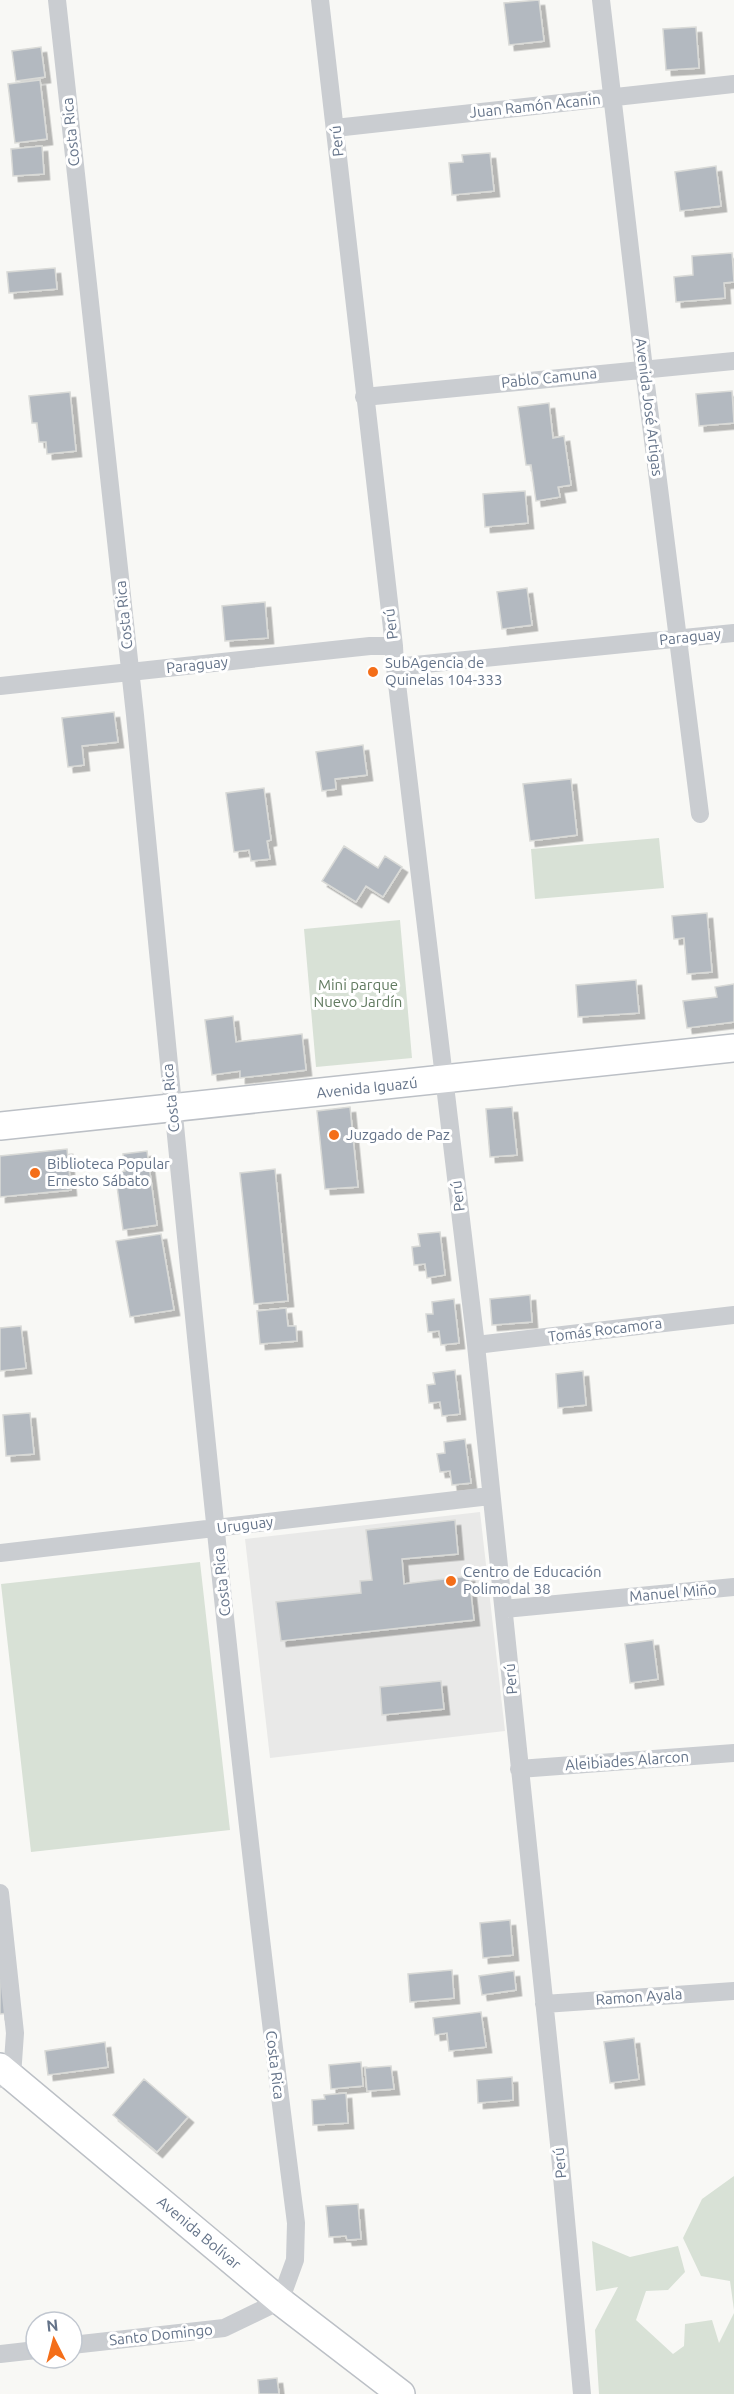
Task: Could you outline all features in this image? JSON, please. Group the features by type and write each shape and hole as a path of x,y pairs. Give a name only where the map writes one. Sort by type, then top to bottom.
{"main road":[{"name":"Avenida Iguazú","path":"0,1126 734,1048"},
{"name":"Avenida Bolívar","path":"4,2074 280,2301 401,2394"}],"street":[{"name":"Costa Rica","path":"57,0 130,672 216,1529 266,1994 296,2223 296,2260 280,2301"},
{"name":"Perú","path":"320,0 394,646 394,667 476,1345 582,2394"},
{"name":"Avenida José Artigas","path":"601,0 644,369 700,814"},
{"name":"Juan Ramón Acanin","path":"335,128 734,84"},
{"name":"Pablo Camuna","path":"364,397 734,361"},
{"name":"Paraguay","path":"394,667 734,633"},
{"name":"Paraguay","path":"0,686 370,646 394,646"},
{"name":"Tomás Rocamora","path":"476,1345 734,1315"},
{"name":"Uruguay","path":"0,1554 490,1496"},
{"name":"Manuel Miño","path":"504,1609 734,1587"},
{"name":"Aleibiades Alarcon","path":"519,1769 734,1753"},
{"path":"0,1893 15,2033 4,2074"},
{"name":"Ramon Ayala","path":"544,2004 734,1991"},
{"name":"Santo Domingo","path":"84,2344 224,2328 280,2301"},
{"path":"0,2354 24,2351"}],"shaded area":[{"path":"480,1512 505,1731 270,1758 245,1539"}],"green space":[{"path":"659,838 664,888 535,899 531,849"},
{"name":"Mini parque Nuevo Jardín","path":"400,920 412,1058 316,1067 304,929"},
{"path":"200,1562 230,1830 31,1852 1,1584"},
{"path":"734,2176 734,2310 730,2281 701,2276 683,2238 702,2199"},
{"path":"592,2241 630,2257 678,2246 685,2272 668,2290 646,2291 636,2320 673,2354 684,2346 685,2324 712,2320 719,2343 734,2313 734,2394 599,2394 595,2330 618,2287 596,2291"}],"building":[{"path":"539,0 544,41 509,45 504,3"},
{"path":"696,27 699,68 666,70 663,29"},
{"path":"41,47 45,77 16,81 12,51"},
{"path":"40,80 47,139 15,143 8,84"},
{"path":"42,146 44,174 13,176 11,149"},
{"path":"490,153 494,191 452,195 449,163 463,162 462,155"},
{"path":"716,166 721,206 680,211 675,172"},
{"path":"732,253 734,282 724,283 725,298 676,302 674,277 693,275 692,256"},
{"path":"55,268 57,289 9,293 7,272"},
{"path":"732,391 734,423 699,426 696,394"},
{"path":"70,392 76,451 47,454 46,442 39,442 37,423 32,423 29,396"},
{"path":"549,403 553,438 564,436 571,485 558,487 560,497 536,501 531,465 526,465 518,407"},
{"path":"525,491 528,523 485,527 483,494"},
{"path":"527,588 532,625 502,629 497,592"},
{"path":"265,602 268,638 225,641 222,606"},
{"path":"114,712 118,742 82,746 84,765 68,767 62,718"},
{"path":"363,745 367,775 335,779 336,789 322,791 316,752"},
{"path":"571,779 577,835 530,841 523,784"},
{"path":"264,788 271,840 267,841 270,859 251,861 249,850 234,852 226,793"},
{"path":"344,846 378,868 385,856 402,867 383,897 366,886 356,902 322,881"},
{"path":"707,913 712,972 687,974 684,938 674,939 672,916"},
{"path":"636,980 639,1013 578,1017 576,985"},
{"path":"734,984 734,1022 687,1028 683,1001 717,997 715,987"},
{"path":"233,1016 236,1042 302,1034 306,1070 240,1078 240,1071 212,1075 205,1020"},
{"path":"350,1107 358,1187 325,1189 317,1111"},
{"path":"512,1107 517,1155 490,1157 486,1109"},
{"name":"Biblioteca Popular Ernesto Sábato","path":"67,1149 71,1190 0,1197 0,1156"},
{"path":"147,1151 157,1225 123,1230 115,1172 125,1171 123,1154"},
{"path":"275,1169 288,1301 254,1304 240,1173"},
{"path":"440,1232 445,1275 427,1278 425,1264 414,1265 412,1247 420,1246 418,1234"},
{"path":"161,1234 174,1310 130,1317 116,1241"},
{"path":"530,1295 532,1322 492,1325 490,1299"},
{"path":"454,1299 459,1343 441,1345 439,1331 428,1332 426,1314 433,1314 432,1302"},
{"path":"286,1308 288,1326 296,1326 297,1341 260,1344 257,1311"},
{"path":"21,1326 26,1368 0,1371 0,1328"},
{"path":"455,1370 460,1414 442,1416 440,1402 429,1403 427,1385 435,1384 433,1373"},
{"path":"583,1371 586,1405 558,1408 556,1374"},
{"path":"30,1413 34,1454 6,1456 3,1415"},
{"path":"465,1439 471,1483 452,1485 450,1471 440,1472 437,1454 445,1453 444,1442"},
{"name":"Centro de Educación Polimodal 38","path":"455,1520 458,1554 402,1559 404,1584 469,1576 474,1620 281,1641 276,1602 361,1593 360,1581 372,1580 366,1530"},
{"path":"653,1640 658,1679 630,1683 625,1644"},
{"path":"441,1681 444,1709 382,1715 380,1687"},
{"path":"510,1920 513,1955 483,1958 480,1923"},
{"path":"0,1950 10,2013 0,2014"},
{"path":"452,1970 454,1998 410,2002 408,1974"},
{"path":"514,1971 516,1990 482,1995 479,1976"},
{"path":"481,2012 486,2047 449,2051 447,2033 435,2035 433,2018"},
{"path":"634,2038 639,2079 610,2083 604,2042"},
{"path":"105,2042 108,2067 48,2075 45,2051"},
{"path":"361,2062 363,2086 331,2089 329,2065"},
{"path":"391,2066 394,2089 367,2091 365,2068"},
{"path":"512,2077 513,2100 478,2103 477,2080"},
{"path":"144,2079 188,2117 157,2152 113,2115"},
{"path":"346,2093 348,2123 313,2125 312,2100 325,2099 324,2095"},
{"path":"358,2204 361,2239 347,2240 346,2236 329,2237 326,2206"},
{"path":"277,2378 279,2394 259,2394 258,2380"}],"place":[{"name":"SubAgencia de Quinelas 104-333","path":"373,672"},
{"name":"Juzgado de Paz","path":"334,1135"},
{"name":"Biblioteca Popular Ernesto Sábato","path":"35,1173"},
{"name":"Centro de Educación Polimodal 38","path":"451,1581"}]}
